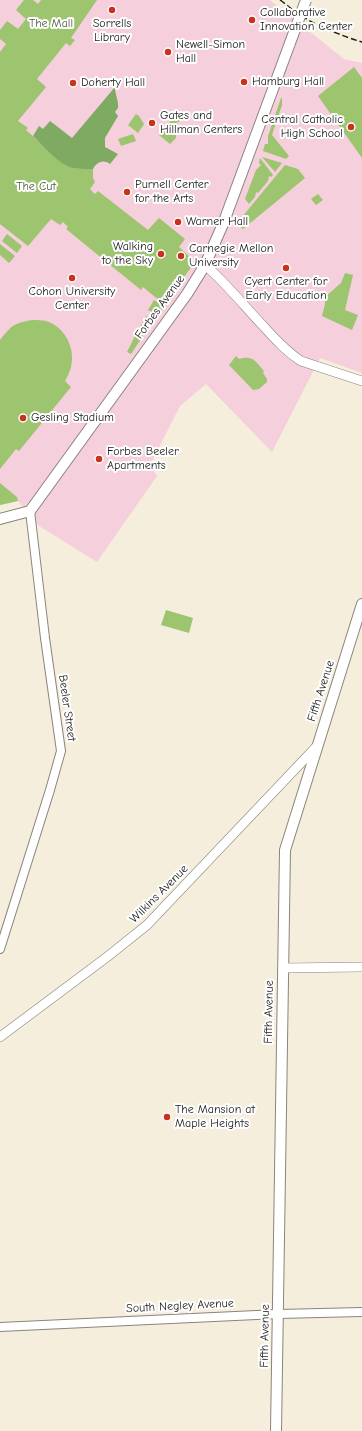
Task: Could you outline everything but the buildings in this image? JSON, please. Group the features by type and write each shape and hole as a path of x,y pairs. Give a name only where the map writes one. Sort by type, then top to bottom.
{"main road":[{"name":"Forbes Avenue","path":"30,511 187,294 206,265 224,224 306,0"},
{"path":"206,265 222,280 280,345 293,356 301,361 362,381"},
{"path":"0,519 30,511"},
{"name":"Fifth Avenue","path":"276,1431 285,850 362,604"},
{"name":"Wilkins Avenue","path":"0,1037 107,957 147,925 317,746"},
{"path":"283,968 362,967"}],"street":[{"name":"Beeler Street","path":"0,950 48,798 61,751 45,638 30,511"},
{"name":"South Negley Avenue","path":"0,1327 278,1314 362,1312"}],"shaded area":[{"name":"Carnegie Mellon University","path":"0,0 270,0 344,59 362,63 362,373 320,358 272,452 206,384 180,406 150,465 157,476 97,562 39,526 18,501 0,505"}],"green space":[{"name":"The Cut","path":"24,0 33,0 38,4 41,0 97,0 71,38 75,40 70,46 66,43 37,79 46,87 18,121 28,128 26,130 64,164 73,168 93,169 93,178 95,182 90,189 95,194 98,191 148,230 159,218 185,239 179,247 190,257 188,260 193,265 168,298 166,306 143,287 141,290 66,229 68,227 63,222 60,225 51,219 28,246 0,224 0,52 6,44 0,39 0,30 7,21 18,29 26,19 16,10"},
{"name":"Central Catholic High School","path":"354,67 362,78 362,158 318,96"},
{"path":"115,87 118,108 115,112 118,116 105,138 105,147 118,154 110,164 100,162 93,169 73,168 62,163 52,155 33,136 39,126 43,129 50,121 72,138"},
{"path":"281,98 282,105 272,135 289,156 286,159 263,151 265,144 268,144 268,136"},
{"path":"178,112 182,120 176,123 182,129 176,134 176,138 170,144 159,135"},
{"path":"136,114 144,124 138,133 128,125"},
{"path":"133,134 136,141 121,146 118,139"},
{"path":"262,157 282,163 275,172"},
{"path":"260,158 273,175 271,177 269,176 268,181 258,193 256,192 255,197 249,204 245,199 256,170 261,165 259,163"},
{"path":"285,165 298,169 305,178 243,229 237,223"},
{"path":"318,194 323,200 316,205 311,199"},
{"path":"7,234 22,246 17,253 2,241"},
{"path":"0,244 15,256 9,263 0,255"},
{"path":"345,273 353,275 345,310 358,315 352,330 322,316 325,297 341,283"},
{"path":"154,300 164,307 158,315 148,310"},
{"path":"146,316 154,322 145,334 139,329"},
{"name":"Gesling Stadium","path":"33,320 44,321 52,324 63,333 67,339 72,352 72,360 70,371 65,381 71,387 19,451 16,449 0,469 0,340 17,324"},
{"path":"137,332 143,336 131,354 127,352"},
{"path":"236,356 239,359 251,358 256,362 264,371 263,373 267,379 267,382 259,389 253,390 229,365"},
{"path":"0,483 17,497 18,501 0,505"},
{"path":"166,610 193,618 189,633 161,625"}],"railway":[{"path":"280,0 312,22 362,42"}],"place":[{"name":"Sorrells Library","path":"112,10"},
{"name":"Collaborative Innovation Center","path":"252,20"},
{"name":"Newell-Simon Hall","path":"168,52"},
{"name":"Hamburg Hall","path":"244,82"},
{"name":"Doherty Hall","path":"73,83"},
{"name":"Gates and Hillman Centers","path":"152,123"},
{"name":"Central Catholic High School","path":"351,127"},
{"name":"Purnell Center for the Arts","path":"127,192"},
{"name":"Warner Hall","path":"178,222"},
{"name":"Walking to the Sky","path":"161,254"},
{"name":"Carnegie Mellon University","path":"181,256"},
{"name":"Cyert Center for Early Education","path":"286,268"},
{"name":"Cohon University Center","path":"72,278"},
{"name":"Gesling Stadium","path":"23,418"},
{"name":"Forbes Beeler Apartments","path":"99,459"},
{"name":"The Mansion at Maple Heights","path":"167,1117"}],"park label":[{"name":"The Mall","path":"51,24"}]}
